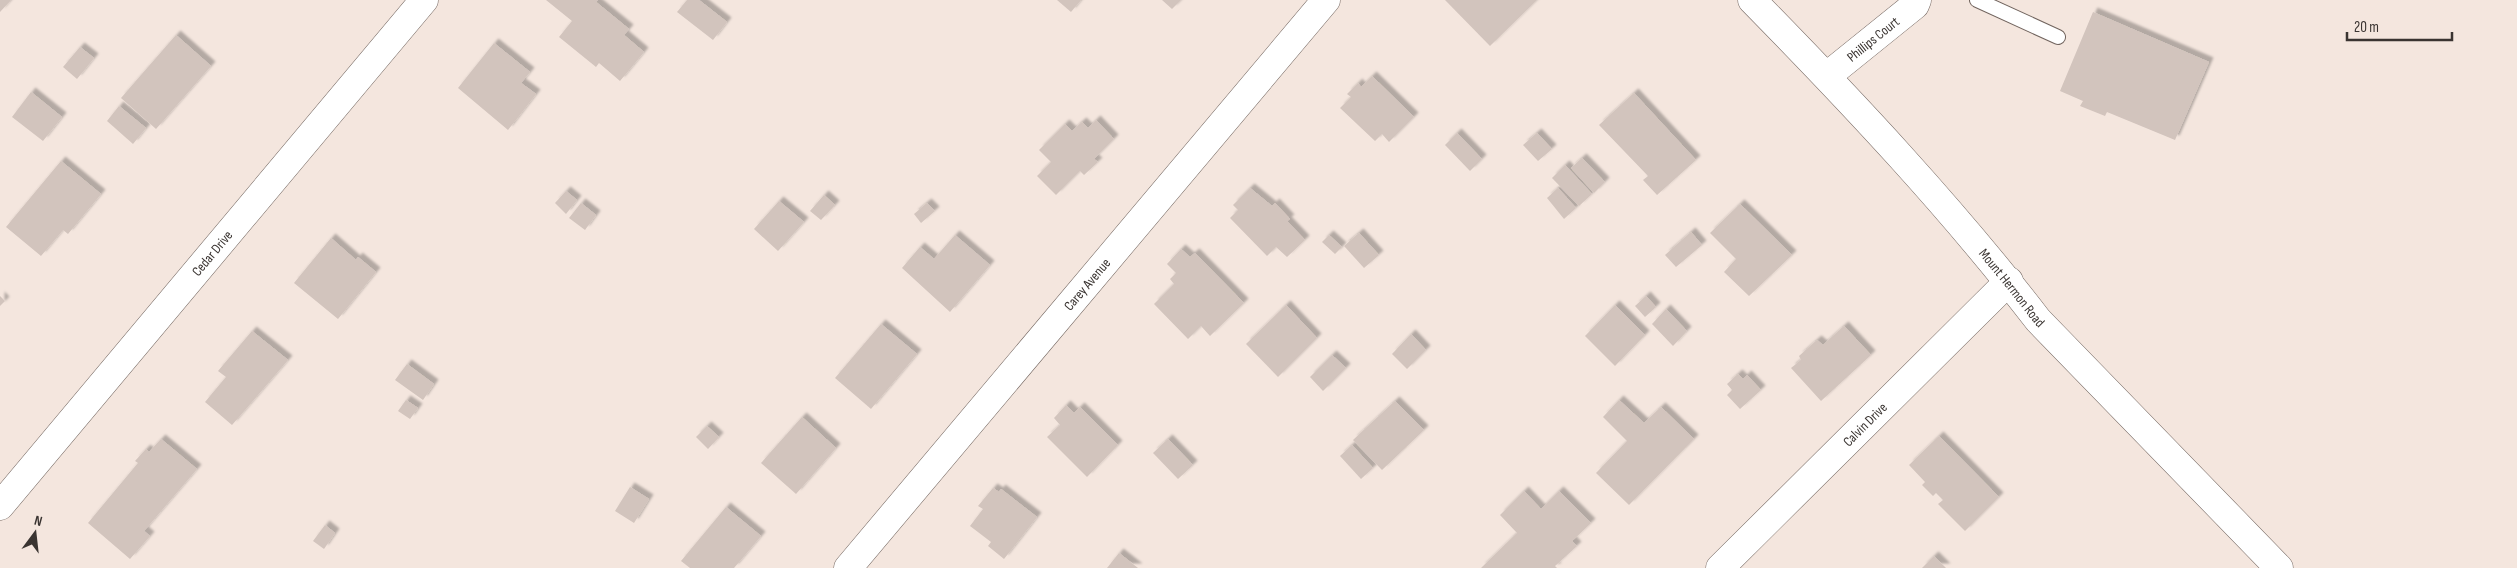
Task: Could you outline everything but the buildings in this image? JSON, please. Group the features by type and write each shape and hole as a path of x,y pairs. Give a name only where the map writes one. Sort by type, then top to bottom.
{"street":[{"name":"Cedar Drive","path":"0,506 424,0"},
{"name":"Carey Avenue","path":"848,568 1326,0"},
{"name":"Mount Hermon Road","path":"1752,0 1827,76 2009,281 2038,320 2279,568"},
{"name":"Phillips Court","path":"1827,76 1915,4 1917,0"},
{"name":"Calvin Drive","path":"1720,568 2009,281"}],"lane":[{"path":"1977,0 2058,37"}]}
